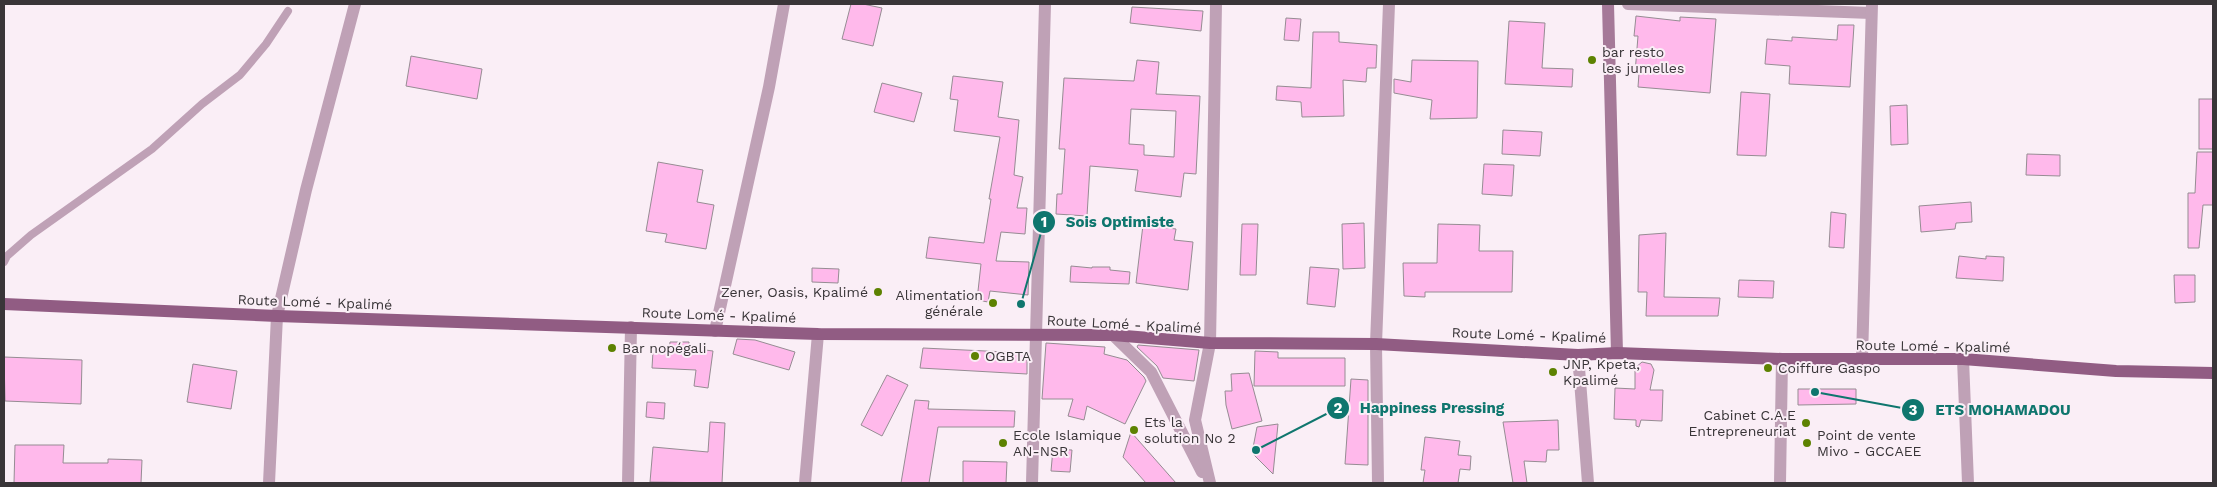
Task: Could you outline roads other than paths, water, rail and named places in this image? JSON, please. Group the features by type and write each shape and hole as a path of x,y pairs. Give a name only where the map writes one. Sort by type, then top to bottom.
{"main road":[{"name":"Route Lomé - Kpalimé","path":"4,304 277,316 818,334 1112,336 1210,343 1376,344 1578,355 1617,353 1782,359 1963,359 2116,371 2213,373"}],"street":[{"path":"269,483 277,316 306,190 356,4"},
{"path":"715,331 769,87 784,4"},
{"path":"1032,483 1045,4"},
{"path":"1209,483 1195,420 1210,343 1216,4"},
{"path":"1378,483 1376,344 1389,4"},
{"path":"1608,4 1617,353"},
{"path":"1628,4 1871,8 1862,358"},
{"path":"628,483 631,327"},
{"path":"805,483 818,334"},
{"path":"1112,336 1151,372 1209,483"},
{"path":"1578,355 1588,483"},
{"path":"1780,483 1782,359"},
{"path":"1963,359 1968,483"}],"lane":[{"path":"4,262 7,256 21,243 79,199 152,149 202,104 240,75 266,44 288,11"}],"place":[{"name":"bar resto les jumelles","path":"1592,60"},
{"name":"Zener, Oasis, Kpalimé","path":"878,292"},
{"name":"Alimentation générale","path":"993,303"},
{"name":"Sois Optimiste","path":"1021,304"},
{"name":"Bar nopégali","path":"612,348"},
{"name":"OGBTA","path":"975,356"},
{"name":"Coiffure Gaspo","path":"1768,368"},
{"name":"JNP, Kpeta, Kpalimé","path":"1553,372"},
{"name":"ETS MOHAMADOU","path":"1815,392"},
{"name":"Cabinet C.A.E Entrepreneuriat","path":"1806,423"},
{"name":"Ets la solution No 2","path":"1134,430"},
{"name":"Ecole Islamique AN-NSR","path":"1003,443"},
{"name":"Point de vente Mivo - GCCAEE","path":"1807,443"},
{"name":"Happiness Pressing","path":"1256,450"}]}
